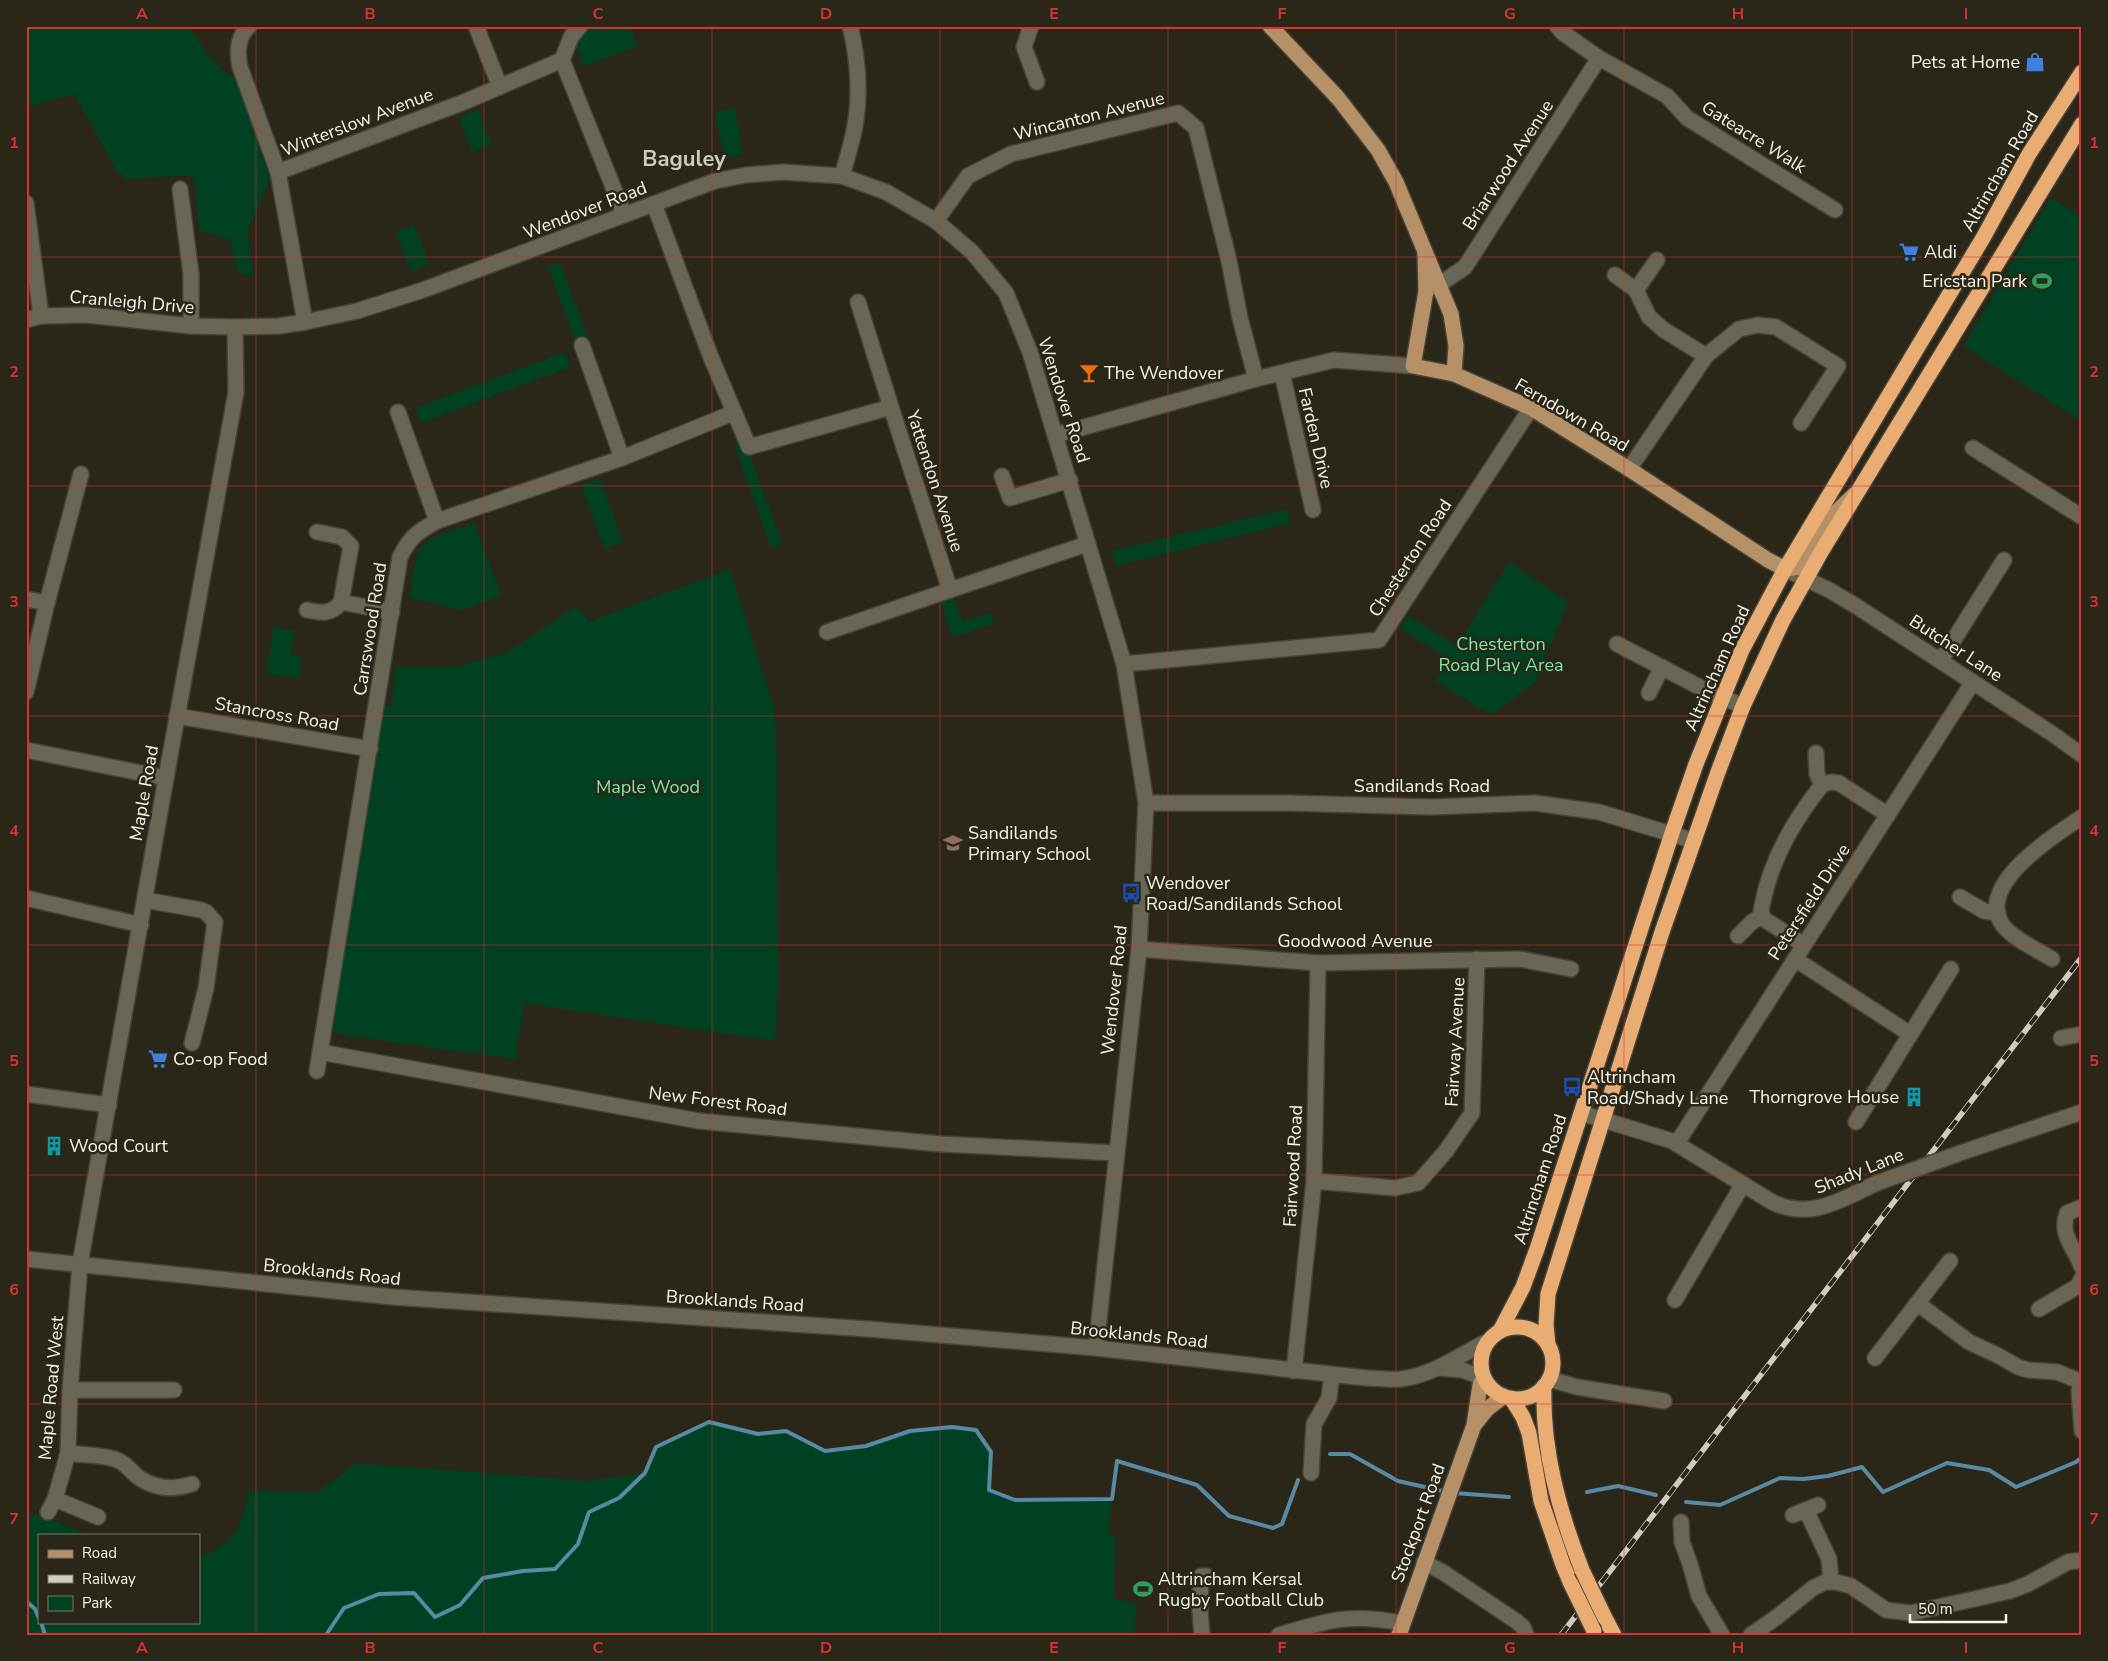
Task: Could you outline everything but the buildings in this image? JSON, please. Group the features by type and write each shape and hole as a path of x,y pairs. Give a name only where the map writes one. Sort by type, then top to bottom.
{"highway":[{"name":"Altrincham Road","path":"1500,1331 1524,1287 1672,833 1722,698 1742,650 1785,569 1983,238 2029,154 2082,72"},
{"path":"1614,1635 1582,1570 1561,1511 1553,1480 1543,1414 1547,1382 1553,1358 1548,1345 1546,1316 1548,1294 1694,841 1743,706 1761,664 1805,579 2082,124"},
{"path":"1548,1345 1538,1334 1524,1327 1508,1328 1500,1331 1488,1342 1481,1361 1484,1378 1496,1392 1507,1397 1523,1417 1529,1433 1541,1501 1563,1565 1595,1633"},
{"path":"1507,1397 1532,1395 1547,1382"}],"main road":[{"path":"1275,28 1338,98 1378,150 1409,209 1425,254 1433,287 1451,314 1456,346 1454,374"},
{"path":"1413,366 1433,287"},
{"name":"Ferndown Road","path":"1413,366 1454,374 1531,408 1629,469 1720,530 1785,569"},
{"path":"1785,569 1800,567 1831,517 1858,492"},
{"name":"Stockport Road","path":"1400,1629 1474,1425 1480,1385 1484,1378"},
{"name":"Stockport Road","path":"1474,1425 1481,1414 1507,1397"}],"street":[{"path":"248,26 239,42 240,67 278,172"},
{"path":"476,26 500,87"},
{"path":"580,26 571,37 562,60 624,214"},
{"path":"842,176 855,129 858,78 856,52 850,26"},
{"path":"1030,26 1024,47 1037,82"},
{"name":"Gateacre Walk","path":"1557,26 1562,32 1599,58 1667,96 1686,118 1835,210"},
{"name":"Briarwood Avenue","path":"1433,287 1465,267 1599,58"},
{"name":"Winterslow Avenue","path":"305,322 278,172 464,102 562,60"},
{"name":"Wincanton Avenue","path":"936,221 968,176 1011,154 1178,113 1196,128 1256,380"},
{"name":"Wendover Road","path":"235,327 279,326 357,311 423,290 714,181 746,175 782,172 842,176 886,192 936,221 972,252 1006,293 1030,352 1124,664 1146,804 1139,949 1096,1348"},
{"path":"180,189 191,274 191,326"},
{"path":"26,203 41,316"},
{"name":"Yattendon Avenue","path":"654,204 748,447 891,407 950,590"},
{"path":"1636,290 1657,260"},
{"path":"1615,275 1636,290 1649,317 1664,330 1706,356"},
{"path":"858,302 891,407"},
{"name":"Cranleigh Drive","path":"26,320 41,316 87,315 191,326 235,327"},
{"path":"1629,469 1706,356 1739,329 1758,325 1776,327 1838,366 1800,423"},
{"name":"Maple Road","path":"80,1264 236,392 235,327"},
{"path":"582,345 622,458"},
{"name":"Ferndown Road","path":"1056,435 1334,360 1413,366"},
{"name":"Farden Drive","path":"1282,373 1313,510"},
{"name":"Chesterton Road","path":"1124,664 1379,640 1531,408"},
{"path":"398,412 437,521"},
{"name":"Carrswood Road","path":"317,1072 400,557 407,542 417,532 437,521 622,458 734,413"},
{"path":"1973,448 2082,517"},
{"path":"26,692 81,474"},
{"path":"1002,476 1010,498 1070,480"},
{"path":"307,610 322,613 330,612 336,609 341,602 351,546 342,537 317,532"},
{"path":"827,632 1087,544"},
{"path":"1941,660 2004,560"},
{"name":"Butcher Lane","path":"1785,569 1829,590 1941,660 2082,755"},
{"path":"26,599 47,603"},
{"path":"341,602 392,612"},
{"path":"1618,644 1722,698 1743,706"},
{"path":"1649,693 1662,667"},
{"name":"Petersfield Drive","path":"1677,1144 1973,682"},
{"name":"Stancross Road","path":"177,716 370,749"},
{"path":"26,750 166,778"},
{"path":"1816,753 1818,774 1822,785"},
{"path":"1804,945 1768,922 1762,916 1763,897 1778,853 1822,785 1831,782 1839,783 1888,815"},
{"name":"Sandilands Road","path":"1146,804 1288,802 1431,808 1535,803 1599,812 1694,841"},
{"path":"2052,960 2010,933 2002,925 1998,913 1998,895 2016,870 2040,846 2082,817"},
{"path":"1960,897 1984,911 1998,913"},
{"path":"26,898 141,925"},
{"path":"145,900 201,910 206,912 215,922 206,988 192,1043"},
{"path":"1738,936 1752,922 1762,916"},
{"name":"Goodwood Avenue","path":"1139,949 1318,963 1520,959 1571,969"},
{"name":"Fairway Avenue","path":"1314,1181 1395,1188 1418,1183 1459,1134 1472,1113 1477,959"},
{"path":"1795,959 1910,1034"},
{"name":"Fairwood Road","path":"1294,1371 1314,1181 1318,963"},
{"path":"1856,1122 1951,969"},
{"path":"2061,1038 2082,1034"},
{"name":"New Forest Road","path":"320,1052 700,1120 941,1144 1116,1153"},
{"path":"26,1094 109,1105"},
{"name":"Shady Lane","path":"1581,1113 1665,1138 1783,1207 1803,1211 1826,1206 1877,1183 2082,1112"},
{"path":"1676,1300 1743,1184"},
{"path":"2082,1207 2067,1213 2063,1224 2082,1268"},
{"name":"Brooklands Road","path":"26,1260 393,1297 868,1329 1096,1348 1332,1375 1400,1379 1440,1368 1461,1354 1488,1342"},
{"path":"1875,1358 1893,1344 1917,1303 1950,1261"},
{"name":"Maple Road West","path":"80,1264 70,1390 68,1453 51,1505 98,1517"},
{"path":"2039,1309 2078,1286 2082,1278"},
{"path":"1917,1303 1969,1342 1997,1354 2018,1367 2028,1370 2057,1372 2082,1381 2079,1391 2082,1431"},
{"name":"Brooklands Road","path":"1440,1368 1462,1370 1484,1378"},
{"path":"1312,1472 1314,1424 1329,1398 1332,1375"},
{"path":"1547,1382 1664,1401"},
{"path":"70,1390 174,1390"},
{"path":"68,1453 116,1459 129,1467 140,1479 168,1489 178,1489 192,1484"},
{"path":"1805,1510 1829,1559 1831,1581"},
{"path":"1681,1522 1674,1544 1690,1564 1699,1596 1722,1635"},
{"path":"1751,1635 1813,1588 1831,1581 1850,1586 1880,1608 1892,1612 1911,1613 2010,1591 2028,1584 2068,1562 2082,1560"},
{"path":"1424,1562 1444,1573 1516,1621 1523,1627 1526,1635"},
{"path":"1202,1635 1200,1611 1201,1576 1207,1576"},
{"path":"1279,1635 1310,1625 1345,1618 1374,1618 1400,1629"}],"green space":[{"path":"26,26 187,26 222,70 235,76 270,179 247,232 254,276 238,273 230,240 199,230 194,175 126,179 115,168 75,94 26,107"},
{"path":"595,26 629,26 637,47 584,66 574,41 577,37"},
{"path":"735,108 743,154 724,157 715,112"},
{"path":"478,109 492,145 472,152 459,117"},
{"name":"Ericstan Park","path":"2053,199 2082,217 2082,421 1964,346 2049,200"},
{"path":"414,225 429,263 411,271 396,232"},
{"path":"560,263 588,338 576,342 548,267"},
{"path":"565,352 570,367 421,423 415,408"},
{"path":"738,443 742,454 749,452 782,544 771,548 734,444"},
{"path":"599,478 623,542 605,549 581,485"},
{"path":"1287,509 1290,523 1116,566 1112,551"},
{"path":"474,523 501,595 463,610 409,598 422,546 430,539"},
{"name":"Chesterton Road Play Area","path":"1509,562 1568,602 1535,682 1491,715 1436,681 1449,659 1401,629 1408,616 1457,646"},
{"name":"Maple Wood","path":"730,569 774,708 777,755 778,996 775,1041 524,1003 515,1059 349,1036 329,1030 328,1021 384,706 392,706 395,667 455,667 507,653 576,606 589,622"},
{"path":"953,595 962,622 990,613 994,624 952,637 940,600"},
{"path":"274,627 295,631 290,654 302,657 298,679 266,673"},
{"path":"709,1422 758,1434 786,1431 825,1451 866,1446 910,1431 952,1427 976,1430 991,1452 990,1490 1015,1500 1112,1499 1109,1536 1115,1537 1114,1599 1137,1604 1134,1635 26,1635 26,1513 41,1516 86,1534 38,1534 38,1624 200,1624 200,1556 214,1552 238,1530 250,1490 317,1493 356,1463 589,1481 645,1473 656,1447"}],"waterway":[{"path":"326,1635 344,1608 379,1594 414,1593 435,1617 460,1605 483,1578 523,1571 555,1569 578,1544 589,1512 619,1498 645,1473 656,1447 709,1422 758,1434 786,1431 825,1451 866,1446 910,1431 952,1427 976,1430 991,1452 989,1490 1015,1500 1112,1499 1117,1461 1197,1485 1229,1516 1273,1528 1282,1524 1298,1480"},
{"path":"1330,1454 1350,1454 1398,1481 1447,1492"},
{"path":"1686,1502 1720,1505 1780,1478 1803,1479 1828,1476 1862,1467 1883,1492 1947,1463 1989,1470 2016,1487 2076,1462 2082,1457"},
{"path":"1587,1492 1618,1486 1656,1495"},
{"path":"1454,1493 1509,1497"},
{"path":"26,1601 35,1609 38,1616"},
{"path":"42,1624 45,1635"}],"railway":[{"path":"1561,1635 2082,957"}],"place":[{"name":"Pets at Home","path":"2035,62"},
{"name":"Aldi","path":"1909,252"},
{"name":"Ericstan Park","path":"2042,281"},
{"name":"The Wendover","path":"1089,373"},
{"name":"Sandilands Primary School","path":"953,843"},
{"name":"Wendover Road/Sandilands School","path":"1131,893"},
{"name":"Co-op Food","path":"158,1059"},
{"name":"Altrincham Road/Shady Lane","path":"1572,1087"},
{"name":"Thorngrove House","path":"1914,1097"},
{"name":"Wood Court","path":"54,1146"},
{"name":"Altrincham Kersal Rugby Football Club","path":"1143,1589"}],"district":[{"name":"Baguley","path":"684,158"}]}
